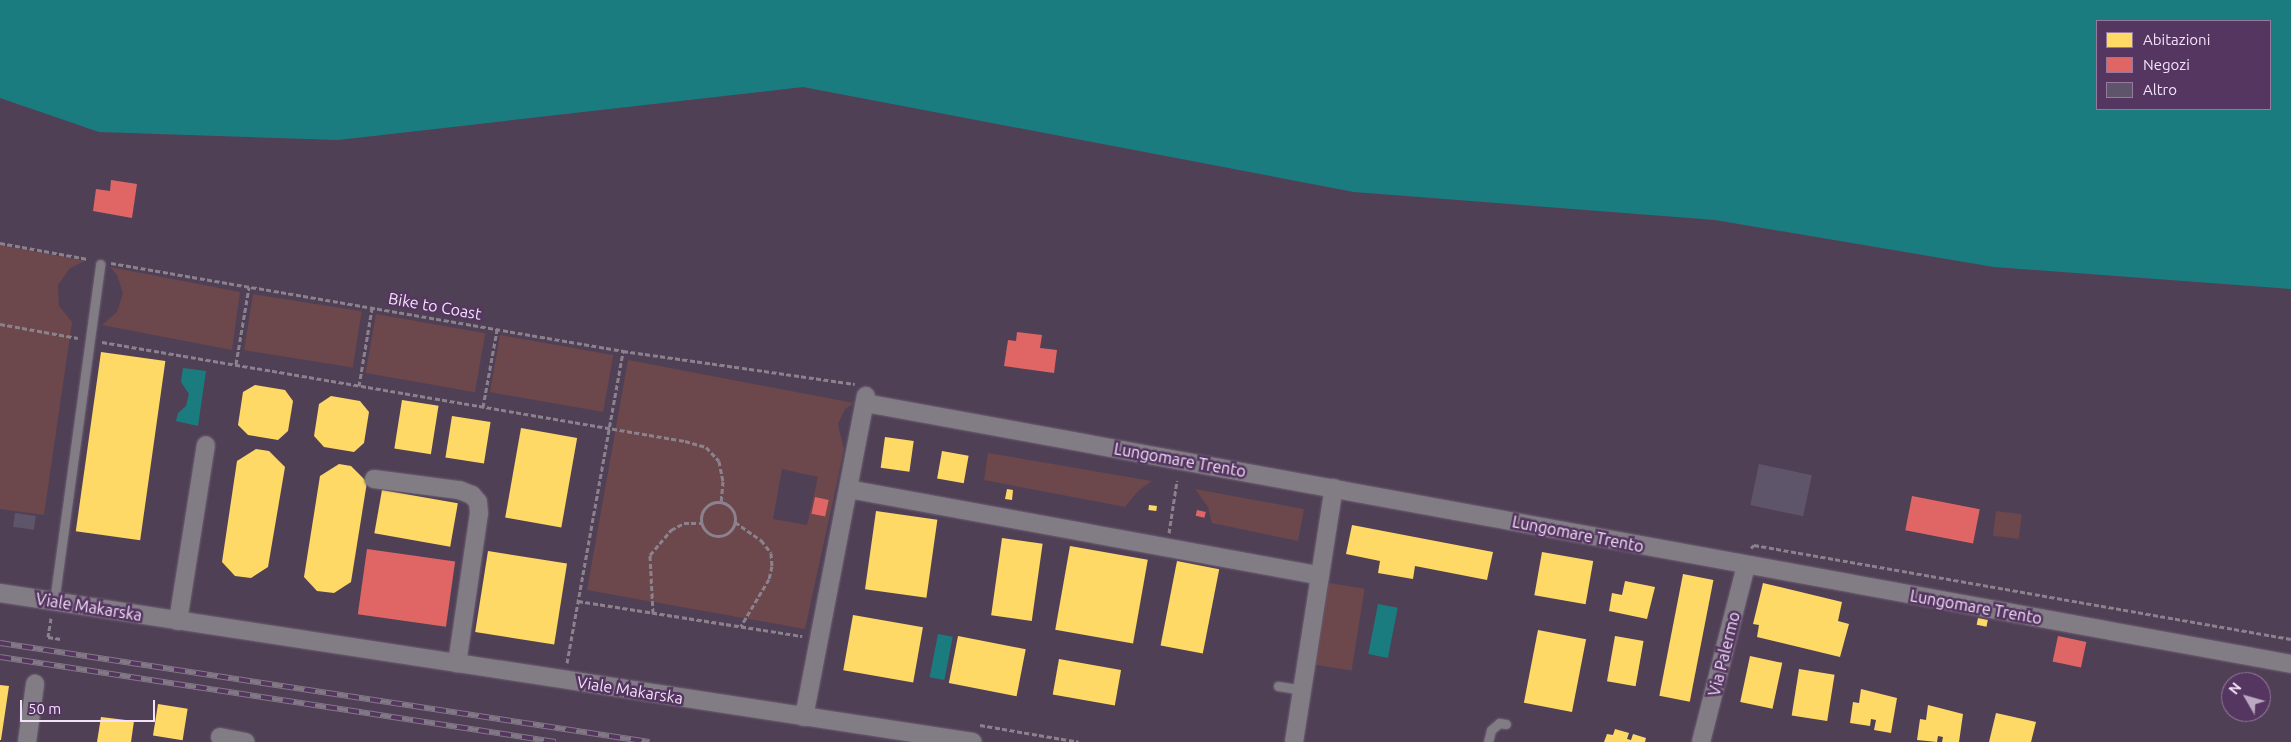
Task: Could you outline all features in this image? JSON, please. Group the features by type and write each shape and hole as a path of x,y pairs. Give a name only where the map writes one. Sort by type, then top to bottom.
{"street":[{"name":"Lungomare Trento","path":"862,394 1334,488 1746,566 2291,664"},
{"path":"804,717 848,488 862,394"},
{"path":"178,621 206,445"},
{"path":"374,479 459,490 472,495 478,502 479,513 457,663"},
{"path":"848,488 1320,576"},
{"path":"1294,742 1334,488"},
{"name":"Via Palermo","path":"1701,742 1746,566"},
{"name":"Viale Makarska","path":"0,593 973,742"},
{"path":"27,742 35,684"},
{"path":"220,737 246,742"}],"lane":[{"path":"54,602 100,264"},
{"path":"1278,686 1302,690"},
{"path":"1488,742 1491,730 1499,723 1506,724"}],"path":[{"path":"0,243 91,259"},
{"name":"Bike to Coast","path":"110,262 862,394"},
{"path":"236,364 249,287"},
{"path":"359,386 372,308"},
{"path":"0,324 609,428 706,447 719,461 723,481 721,503"},
{"path":"483,407 497,330"},
{"path":"564,680 623,351"},
{"path":"1169,534 1177,481"},
{"path":"735,522 729,532 719,536 708,533 702,523 706,508 721,503 730,508 735,522 761,540 771,553 772,566 769,579 741,626"},
{"path":"653,613 650,555 671,530 684,523 702,523"},
{"path":"1750,549 1754,545 2291,639"},
{"path":"578,601 819,639"},
{"path":"48,637 61,640"}],"shaded area":[{"path":"0,0 2291,0 2291,289 1994,267 1715,220 1354,192 803,87 338,140 99,132 0,98"},
{"path":"0,245 85,261 70,268 58,285 59,306 72,322 44,515 0,509"},
{"path":"110,267 240,292 232,350 102,325 117,312 123,293 117,275"},
{"path":"253,294 362,311 353,368 244,350"},
{"path":"376,314 485,333 475,392 366,373"},
{"path":"500,335 613,355 603,412 490,392"},
{"path":"628,360 854,403 845,409 838,424 844,450 805,629 587,590","holes":["782,469 818,477 807,525 773,519"]},
{"path":"183,368 206,371 198,426 176,421 178,413 186,406 189,394 181,382"},
{"path":"988,453 1152,481 1138,491 1125,507 984,480"},
{"path":"1195,489 1304,509 1298,541 1212,523 1208,507"},
{"path":"1996,511 2022,514 2019,539 1993,536"},
{"path":"1329,583 1365,589 1352,671 1316,665"},
{"path":"1378,604 1398,608 1388,658 1368,654"},
{"path":"938,634 953,637 944,680 930,677"}],"building: Abitazioni":[{"path":"101,352 165,361 140,540 76,531"},
{"path":"255,385 285,390 293,401 288,431 278,440 248,435 238,425 243,392"},
{"path":"331,396 360,401 369,412 364,443 354,452 324,447 314,436 319,404"},
{"path":"402,400 439,406 431,454 394,448"},
{"path":"452,416 491,422 484,464 445,457"},
{"path":"521,428 577,438 561,528 505,518"},
{"path":"885,437 914,441 909,472 881,468"},
{"path":"256,449 269,451 285,467 268,567 251,578 235,576 222,562 237,461"},
{"path":"942,451 969,456 964,483 937,479"},
{"path":"339,464 351,466 367,482 351,582 334,593 317,591 304,577 320,476"},
{"path":"1007,489 1013,490 1012,500 1005,499"},
{"path":"382,490 458,503 450,547 374,533"},
{"path":"1149,505 1157,506 1156,511 1148,510"},
{"path":"876,511 937,520 926,598 865,589"},
{"path":"1352,525 1493,552 1487,580 1415,566 1413,579 1378,573 1380,561 1346,554"},
{"path":"1002,538 1043,544 1032,621 991,615"},
{"path":"1070,546 1148,560 1133,643 1055,630"},
{"path":"488,551 567,564 554,645 475,632"},
{"path":"1542,552 1593,561 1586,604 1534,595"},
{"path":"1177,561 1219,569 1203,654 1161,645"},
{"path":"1683,574 1713,580 1690,702 1659,696"},
{"path":"1625,581 1655,587 1647,619 1609,611 1612,593 1622,595"},
{"path":"1763,583 1842,602 1838,621 1849,624 1840,657 1757,637 1759,625 1753,624"},
{"path":"853,615 923,627 913,682 843,670"},
{"path":"1978,618 1988,620 1986,627 1977,625"},
{"path":"1538,630 1586,639 1572,712 1524,703"},
{"path":"958,636 1026,649 1017,696 949,683"},
{"path":"1615,636 1644,641 1636,686 1607,681"},
{"path":"1750,656 1782,663 1773,709 1740,702"},
{"path":"1059,659 1121,670 1115,705 1053,694"},
{"path":"1799,669 1835,675 1827,721 1792,715"},
{"path":"0,685 9,686 1,740 0,740"},
{"path":"1861,689 1897,698 1891,733 1874,730 1876,720 1871,719 1870,726 1850,723 1853,702 1859,703"},
{"path":"158,704 188,709 183,740 153,736"},
{"path":"1928,705 1963,714 1959,742 1942,742 1943,737 1938,736 1937,742 1917,740 1920,719 1926,720"},
{"path":"1996,713 2036,722 2031,742 1989,742"},
{"path":"101,717 134,721 131,742 97,742"},
{"path":"1615,729 1629,733 1627,739 1631,740 1633,734 1646,738 1645,742 1604,742 1607,734 1613,735"}],"building: Negozi":[{"path":"111,180 137,184 132,218 93,211 96,189 110,191"},
{"path":"1017,332 1042,335 1040,348 1057,350 1054,373 1004,366 1008,340 1016,341"},
{"path":"1912,496 1980,509 1973,544 1905,530"},
{"path":"815,497 829,500 825,517 811,514"},
{"path":"1197,510 1206,512 1204,518 1196,516"},
{"path":"367,549 455,561 446,627 358,614"},
{"path":"2058,636 2086,642 2081,667 2053,661"}],"building: Altro":[{"path":"1759,464 1812,475 1803,516 1750,505"},
{"path":"15,513 36,516 34,530 13,527"}],"railway":[{"path":"0,643 649,742"},
{"path":"0,657 556,742"}]}
